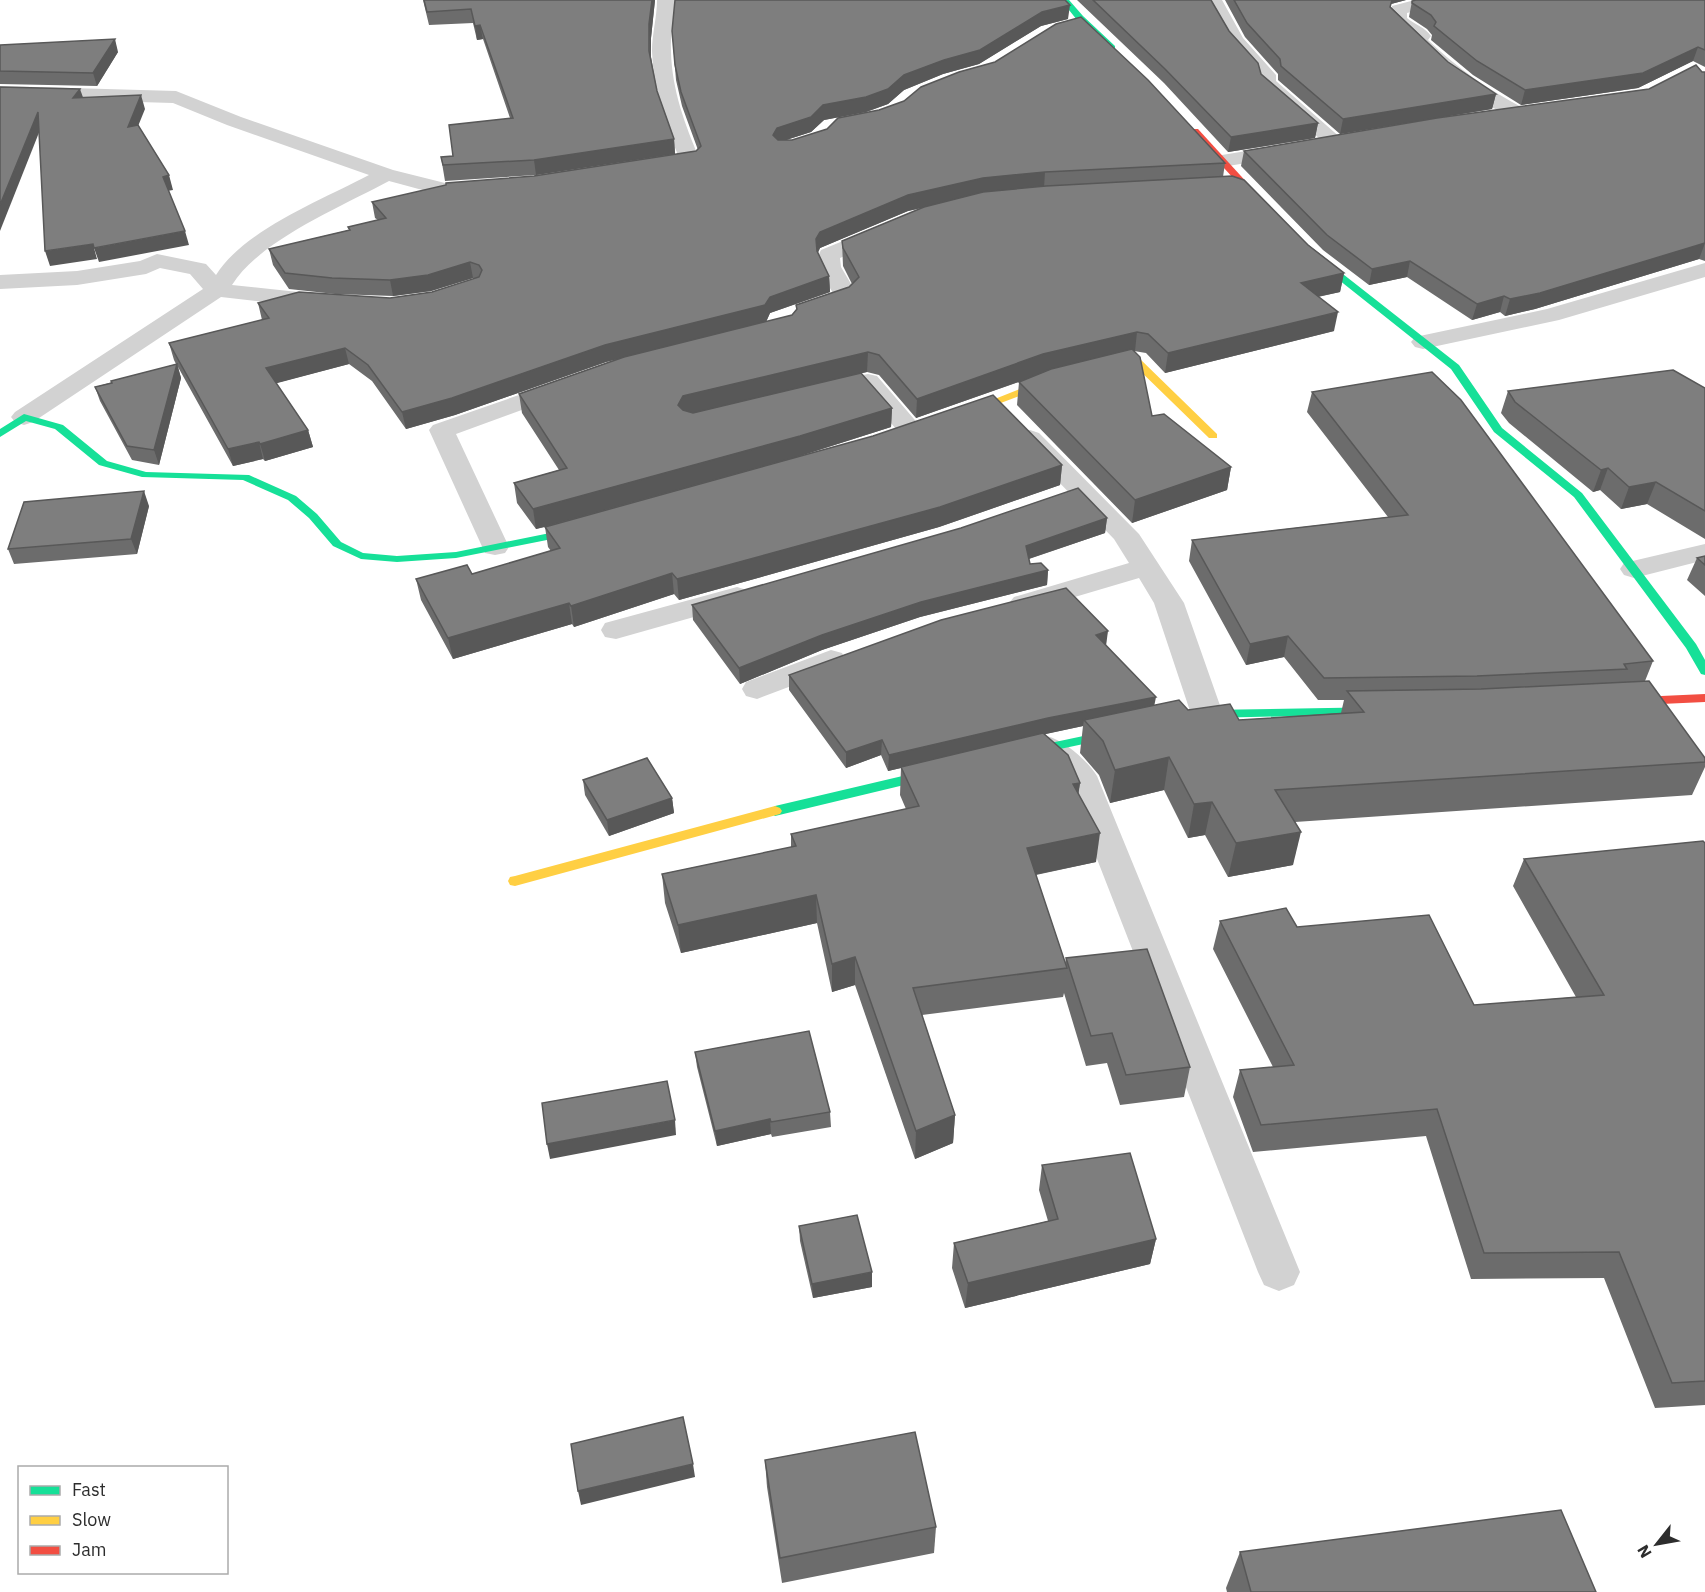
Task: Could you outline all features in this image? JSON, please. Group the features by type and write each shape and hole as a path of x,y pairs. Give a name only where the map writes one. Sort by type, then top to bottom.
{"street":[{"path":"631,167 690,160 669,111 664,85 662,33 666,0"},
{"path":"1065,0 1075,24 1124,59"},
{"path":"1213,0 1236,40 1267,75 1267,83 1313,121 1319,130 1335,143"},
{"path":"1431,1 1398,10 1398,19 1410,30 1422,36 1418,40 1427,49 1486,97 1518,113"},
{"path":"0,92 176,97 234,121 386,174 449,190 504,186"},
{"path":"1486,118 1540,110"},
{"path":"1185,121 1280,224"},
{"path":"1222,161 1357,140"},
{"path":"0,434 217,290 233,265 263,240 386,174"},
{"path":"1220,187 1231,186 1253,194"},
{"path":"786,318 840,299 845,294 830,267 829,255 907,222"},
{"path":"1300,244 1455,367 1498,430 1578,495 1692,647 1705,671"},
{"path":"0,282 78,278 146,267 157,261 198,269 217,290 347,303"},
{"path":"1423,342 1551,315 1705,270"},
{"path":"943,420 1039,385 1135,360 1213,436"},
{"path":"495,547 442,430 582,380"},
{"path":"833,389 867,381 911,431"},
{"path":"997,402 1069,494 1125,534 1169,603 1207,714"},
{"path":"24,417 59,427 103,463 146,475 245,477 292,498 313,516 337,544 361,556 396,559 456,555 556,535 599,523"},
{"path":"1634,569 1705,552"},
{"path":"1000,608 1030,602 1146,567"},
{"path":"616,630 766,588"},
{"path":"757,689 855,652"},
{"path":"1599,703 1705,698"},
{"path":"1173,721 1207,714 1398,711"},
{"path":"1001,758 1138,728"},
{"path":"1047,747 1081,776 1279,1272"},
{"path":"515,880 734,821 954,769"}],"building":[{"path":"424,0 652,0 649,51 657,91 674,139 534,160 443,165 441,157 453,156 449,125 513,118 480,25 475,26 471,9 427,12"},
{"path":"675,0 1065,0 1070,5 1042,12 980,50 904,75 888,89 866,97 823,105 811,117 777,128 773,135 778,140 792,140 827,129 838,118 879,110 904,101 921,87 959,72 995,62 1056,24 1081,17 1148,80 1225,163 1045,172 983,178 908,195 820,232 816,239 817,251 829,276 770,297 765,305 605,345 452,398 402,412 368,365 345,348 266,368 308,430 260,444 259,442 228,449 169,343 269,318 258,303 299,292 390,298 432,292 479,277 482,270 479,265 470,262 428,275 390,280 332,278 285,273 269,249 350,230 348,227 386,218 372,202 446,185 446,183 534,176 696,151 701,146 681,92 675,65 672,31"},
{"path":"1093,0 1211,0 1229,31 1258,63 1261,74 1318,123 1231,137"},
{"path":"1234,0 1392,0 1390,7 1448,62 1496,94 1343,119 1281,66 1280,59 1247,23"},
{"path":"1416,0 1705,0 1705,50 1698,47 1643,73 1525,90 1477,61 1434,26 1436,22 1431,15 1412,3"},
{"path":"115,39 93,73 0,71 0,45"},
{"path":"1696,65 1702,72 1705,72 1705,243 1540,293 1510,299 1504,296 1477,304 1410,261 1372,269 1327,235 1244,151 1437,118 1649,89"},
{"path":"0,87 80,89 73,98 141,95 128,127 138,125 169,175 163,177 185,231 94,248 93,244 45,251 38,112 0,205"},
{"path":"1232,176 1244,180 1308,245 1344,273 1301,283 1338,312 1168,353 1148,334 1137,332 1043,354 917,399 879,355 868,352 683,396 678,405 683,410 693,413 861,373 892,408 800,436 533,509 514,483 567,468 519,394 624,357 792,315 797,309 796,305 849,287 859,277 843,248 842,241 924,207 983,192 1046,186"},
{"path":"1132,349 1140,357 1152,416 1164,414 1231,467 1135,500 1019,382 1051,369"},
{"path":"177,364 154,450 127,446 95,387"},
{"path":"1673,370 1705,388 1705,511 1656,482 1629,487 1608,468 1601,470 1515,402 1508,391"},
{"path":"1432,372 1461,400 1653,661 1624,664 1627,669 1477,676 1324,678 1288,636 1250,644 1192,540 1408,515 1312,392"},
{"path":"993,395 1062,465 940,507 677,579 672,573 571,606 569,603 448,638 416,579 467,565 472,574 560,548 545,527 873,436"},
{"path":"1078,488 1107,518 1026,546 1030,564 1041,563 1048,570 921,602 822,635 739,668 692,605 961,528"},
{"path":"144,491 131,539 8,549 24,502"},
{"path":"1705,556 1705,565 1697,558"},
{"path":"1066,588 1108,631 1096,635 1156,697 1048,718 889,755 882,740 846,752 789,675 941,620"},
{"path":"1649,681 1705,758 1705,762 1275,790 1301,832 1236,843 1212,802 1194,804 1169,757 1115,770 1103,741 1084,720 1179,700 1188,710 1230,704 1239,720 1364,712 1347,691 1481,689"},
{"path":"1043,733 1068,755 1080,783 1073,784 1100,833 1027,848 1067,968 913,988 955,1115 916,1131 855,957 832,964 816,895 678,925 662,874 796,846 791,834 919,806 901,767"},
{"path":"647,758 672,798 607,820 583,780"},
{"path":"1703,841 1705,843 1705,1381 1672,1383 1619,1252 1484,1253 1437,1109 1261,1125 1240,1070 1294,1065 1220,921 1286,908 1297,927 1429,915 1474,1005 1604,995 1524,859"},
{"path":"1147,949 1190,1067 1126,1075 1112,1033 1091,1036 1066,958"},
{"path":"809,1031 830,1112 771,1122 770,1119 715,1131 695,1052"},
{"path":"667,1081 675,1120 547,1144 542,1103"},
{"path":"1130,1153 1156,1239 968,1283 954,1243 1058,1219 1042,1165"},
{"path":"857,1215 872,1272 812,1284 799,1226"},
{"path":"683,1417 693,1464 578,1491 571,1444"},
{"path":"915,1432 936,1527 780,1558 765,1460"},
{"path":"1561,1510 1596,1592 1251,1592 1240,1552"}],"traffic: fast":[{"path":"1065,0 1080,18 1112,48"},
{"path":"1308,251 1455,367 1498,430 1578,495 1692,647 1705,671"},
{"path":"0,434 24,417 59,427 103,463 146,475 245,477 292,498 313,516 337,544 361,556 397,559 456,555 557,535 589,526"},
{"path":"1191,718 1207,714 1386,711"},
{"path":"1012,755 1126,731"},
{"path":"775,811 945,771"}],"traffic: slow":[{"path":"957,416 1039,385 1135,360 1213,436"},
{"path":"515,881 775,811"}],"traffic: jam":[{"path":"1195,131 1269,212"},
{"path":"1617,702 1705,698"}]}
